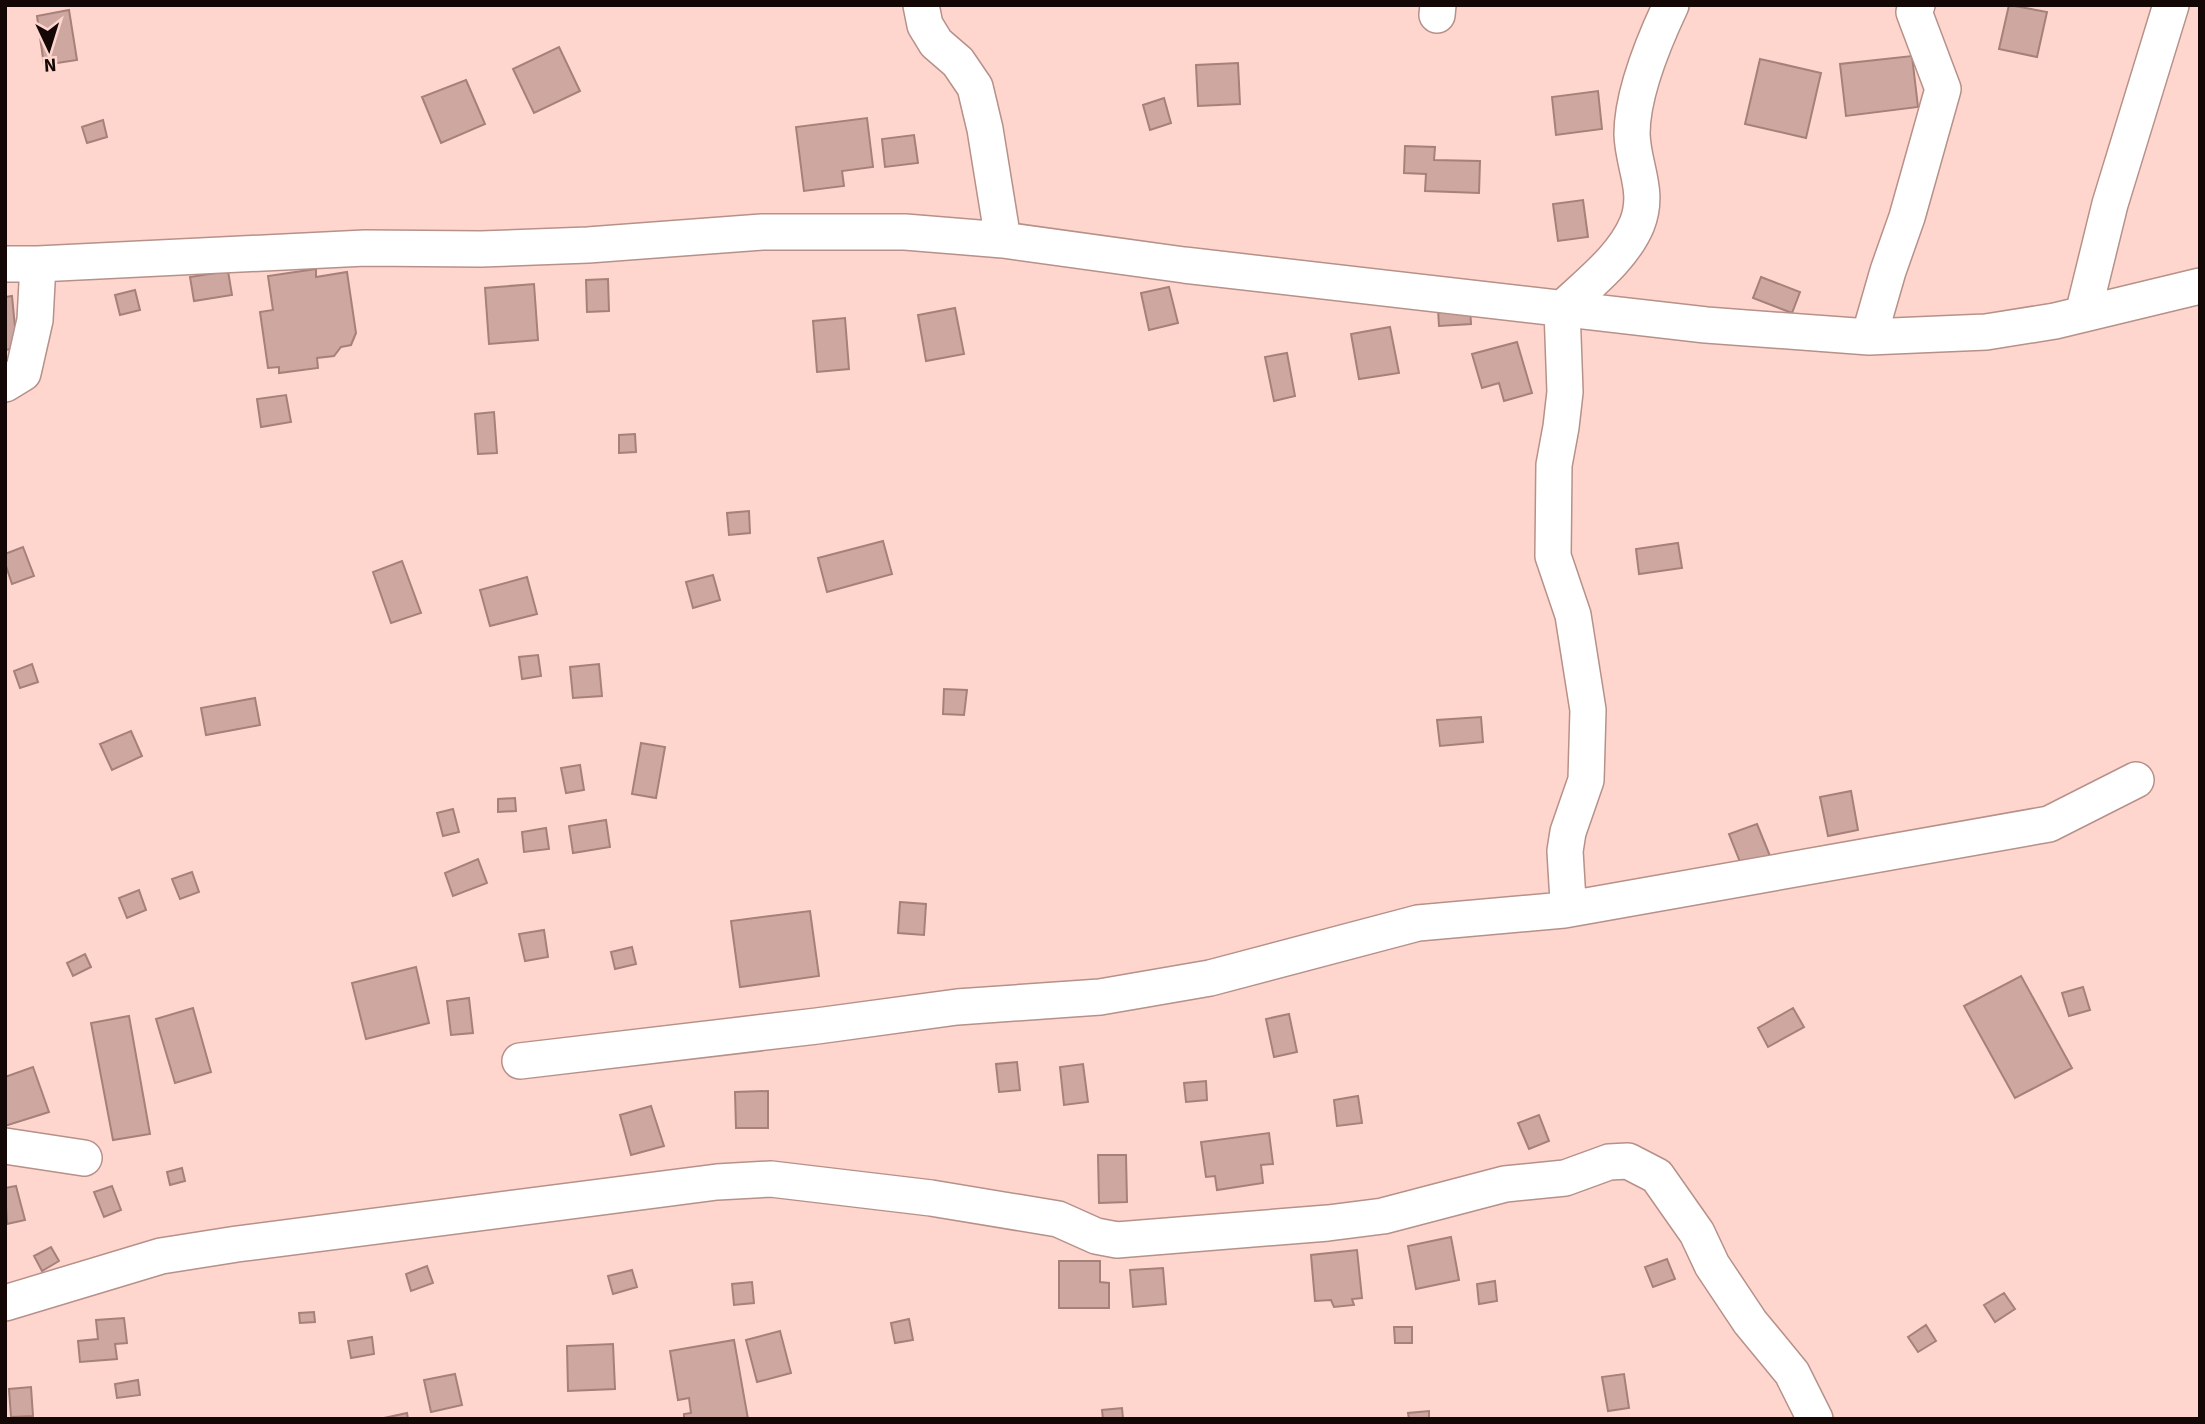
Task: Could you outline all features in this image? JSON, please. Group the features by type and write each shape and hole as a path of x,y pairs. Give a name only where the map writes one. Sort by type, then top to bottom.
{"street":[{"path":"921,5 925,25 936,43 958,62 975,87 985,129 1003,240"},
{"path":"1564,910 1569,901 1565,851 1568,832 1586,780 1588,710 1573,615 1553,556 1554,465 1562,427 1565,392 1562,309 1610,263 1629,240 1638,222 1642,191 1632,136 1633,117 1647,63 1671,5"},
{"path":"1869,337 1907,218 1943,89 1914,12 1917,5"},
{"path":"2083,314 2110,204 2171,5"},
{"path":"5,384 23,373 36,320 22,264 365,248 481,250 762,232 905,232 1003,240 1184,265 1706,325 1869,337 1986,332 2083,314 2200,286"},
{"path":"520,1061 957,1007 1100,997 1210,978 1418,923 1564,910 2049,824 2136,780"},
{"path":"5,1146 84,1158"},
{"path":"5,1303 161,1256 717,1182 771,1179 931,1198 1058,1219 1096,1236 1116,1240 1383,1216 1505,1184 1564,1178 1609,1162 1628,1161 1657,1175 1697,1233 1713,1265 1750,1322 1792,1373 1815,1419"}],"building":[{"path":"2009,5 2047,12 2037,57 1999,49"},
{"path":"69,10 77,60 44,65 37,16"},
{"path":"559,47 580,91 534,113 513,69"},
{"path":"1912,56 1918,107 1846,116 1840,64"},
{"path":"1760,59 1821,73 1806,138 1745,124"},
{"path":"1238,63 1240,104 1198,106 1196,65"},
{"path":"466,80 485,124 441,143 422,97"},
{"path":"1598,91 1602,129 1556,135 1552,97"},
{"path":"1164,98 1171,123 1150,130 1143,105"},
{"path":"867,118 873,167 842,171 844,186 804,191 796,127"},
{"path":"103,120 107,137 87,143 82,127"},
{"path":"914,135 918,163 885,167 882,139"},
{"path":"1405,146 1435,147 1434,160 1480,161 1479,193 1425,191 1426,174 1404,173"},
{"path":"1583,200 1588,237 1558,241 1553,204"},
{"path":"316,269 316,277 347,272 356,333 351,345 341,347 334,356 317,358 318,368 279,373 279,367 268,368 260,312 273,310 268,276"},
{"path":"228,271 232,295 194,301 190,277"},
{"path":"1761,277 1800,292 1792,313 1753,298"},
{"path":"608,279 609,311 587,312 586,280"},
{"path":"534,284 538,340 489,344 485,288"},
{"path":"1169,287 1178,323 1149,330 1141,293"},
{"path":"135,290 140,310 120,315 115,295"},
{"path":"12,296 17,348 5,350 5,297"},
{"path":"1470,307 1471,324 1439,326 1438,309"},
{"path":"955,308 964,354 926,361 918,315"},
{"path":"845,318 849,369 817,372 813,321"},
{"path":"1390,327 1399,373 1359,379 1351,334"},
{"path":"1517,342 1532,393 1504,401 1499,383 1482,388 1472,354"},
{"path":"1287,353 1295,396 1274,401 1265,357"},
{"path":"286,395 291,422 261,427 257,399"},
{"path":"494,412 497,453 478,454 475,414"},
{"path":"635,434 636,452 619,453 619,435"},
{"path":"749,511 750,533 729,535 727,513"},
{"path":"883,541 892,574 827,592 818,558"},
{"path":"1678,543 1682,568 1639,574 1636,549"},
{"path":"23,547 34,576 12,584 5,554"},
{"path":"402,561 421,613 391,623 373,572"},
{"path":"713,575 720,600 693,608 686,582"},
{"path":"527,577 537,614 490,626 480,590"},
{"path":"538,655 541,676 522,679 519,657"},
{"path":"32,664 38,682 20,688 14,671"},
{"path":"599,664 602,696 573,698 570,667"},
{"path":"944,689 967,690 964,715 943,714"},
{"path":"255,698 260,725 206,735 201,708"},
{"path":"1481,717 1483,742 1440,746 1437,720"},
{"path":"131,731 142,756 112,770 100,744"},
{"path":"641,743 665,747 656,798 632,794"},
{"path":"580,765 584,790 566,793 561,768"},
{"path":"1851,791 1858,830 1828,836 1820,797"},
{"path":"515,798 516,811 498,812 498,799"},
{"path":"453,809 459,832 443,836 437,813"},
{"path":"606,820 610,847 573,853 569,826"},
{"path":"1757,824 1770,856 1742,867 1729,834"},
{"path":"546,828 549,849 524,852 522,832"},
{"path":"478,859 487,883 453,896 445,873"},
{"path":"192,872 199,892 180,899 172,879"},
{"path":"139,890 146,910 127,918 119,898"},
{"path":"900,902 926,904 924,935 898,933"},
{"path":"810,911 819,976 740,987 731,921"},
{"path":"544,930 548,957 525,961 519,934"},
{"path":"632,947 636,964 615,969 611,952"},
{"path":"85,954 91,967 73,976 67,963"},
{"path":"416,967 429,1023 366,1039 352,983"},
{"path":"2021,976 2072,1068 2015,1098 1964,1006"},
{"path":"2083,987 2090,1010 2069,1016 2062,993"},
{"path":"469,998 473,1033 451,1035 447,1001"},
{"path":"193,1008 211,1072 175,1083 156,1019"},
{"path":"1793,1008 1804,1027 1768,1047 1758,1028"},
{"path":"1289,1014 1297,1052 1274,1057 1266,1019"},
{"path":"129,1016 150,1134 113,1140 91,1023"},
{"path":"1017,1062 1020,1090 999,1092 996,1064"},
{"path":"1083,1064 1088,1102 1064,1105 1060,1067"},
{"path":"33,1067 49,1112 5,1126 5,1077"},
{"path":"1206,1081 1207,1100 1186,1102 1184,1083"},
{"path":"768,1091 768,1128 736,1128 735,1092"},
{"path":"1358,1096 1362,1123 1337,1126 1334,1100"},
{"path":"651,1106 664,1146 631,1155 620,1115"},
{"path":"1539,1115 1549,1141 1529,1149 1518,1123"},
{"path":"1269,1133 1273,1164 1261,1165 1263,1183 1217,1190 1215,1176 1206,1177 1201,1142"},
{"path":"1098,1155 1126,1155 1127,1202 1099,1203"},
{"path":"182,1168 185,1181 170,1185 167,1172"},
{"path":"16,1186 25,1220 7,1224 5,1188"},
{"path":"112,1186 121,1210 104,1217 94,1192"},
{"path":"1451,1237 1459,1280 1416,1289 1408,1246"},
{"path":"51,1247 59,1261 42,1271 34,1256"},
{"path":"1357,1250 1362,1298 1352,1299 1354,1305 1334,1307 1331,1300 1315,1301 1311,1255"},
{"path":"1667,1259 1675,1279 1653,1287 1645,1267"},
{"path":"1059,1261 1100,1261 1100,1282 1109,1283 1109,1308 1059,1308"},
{"path":"427,1266 433,1283 411,1291 406,1274"},
{"path":"1163,1268 1166,1304 1133,1307 1130,1270"},
{"path":"632,1270 637,1287 613,1294 608,1276"},
{"path":"1495,1281 1497,1301 1479,1304 1477,1284"},
{"path":"752,1282 754,1303 734,1305 732,1284"},
{"path":"2004,1293 2015,1309 1995,1322 1984,1305"},
{"path":"314,1312 315,1322 300,1323 299,1313"},
{"path":"124,1318 127,1343 115,1344 117,1359 80,1362 78,1341 98,1339 96,1320"},
{"path":"909,1319 913,1340 895,1343 891,1323"},
{"path":"1926,1325 1936,1341 1918,1352 1908,1337"},
{"path":"1394,1327 1412,1327 1412,1343 1395,1343"},
{"path":"780,1331 791,1373 757,1382 746,1340"},
{"path":"372,1337 374,1354 351,1358 348,1341"},
{"path":"734,1340 748,1419 684,1419 684,1414 691,1413 689,1398 678,1400 670,1351"},
{"path":"613,1344 615,1389 568,1391 567,1346"},
{"path":"455,1374 462,1405 431,1412 424,1380"},
{"path":"1624,1374 1629,1408 1608,1411 1602,1377"},
{"path":"138,1380 140,1395 117,1398 115,1384"},
{"path":"31,1387 33,1416 11,1417 9,1389"},
{"path":"1122,1408 1123,1419 1103,1419 1102,1410"},
{"path":"1429,1411 1429,1419 1409,1419 1408,1413"},
{"path":"407,1413 408,1419 384,1418"}]}
